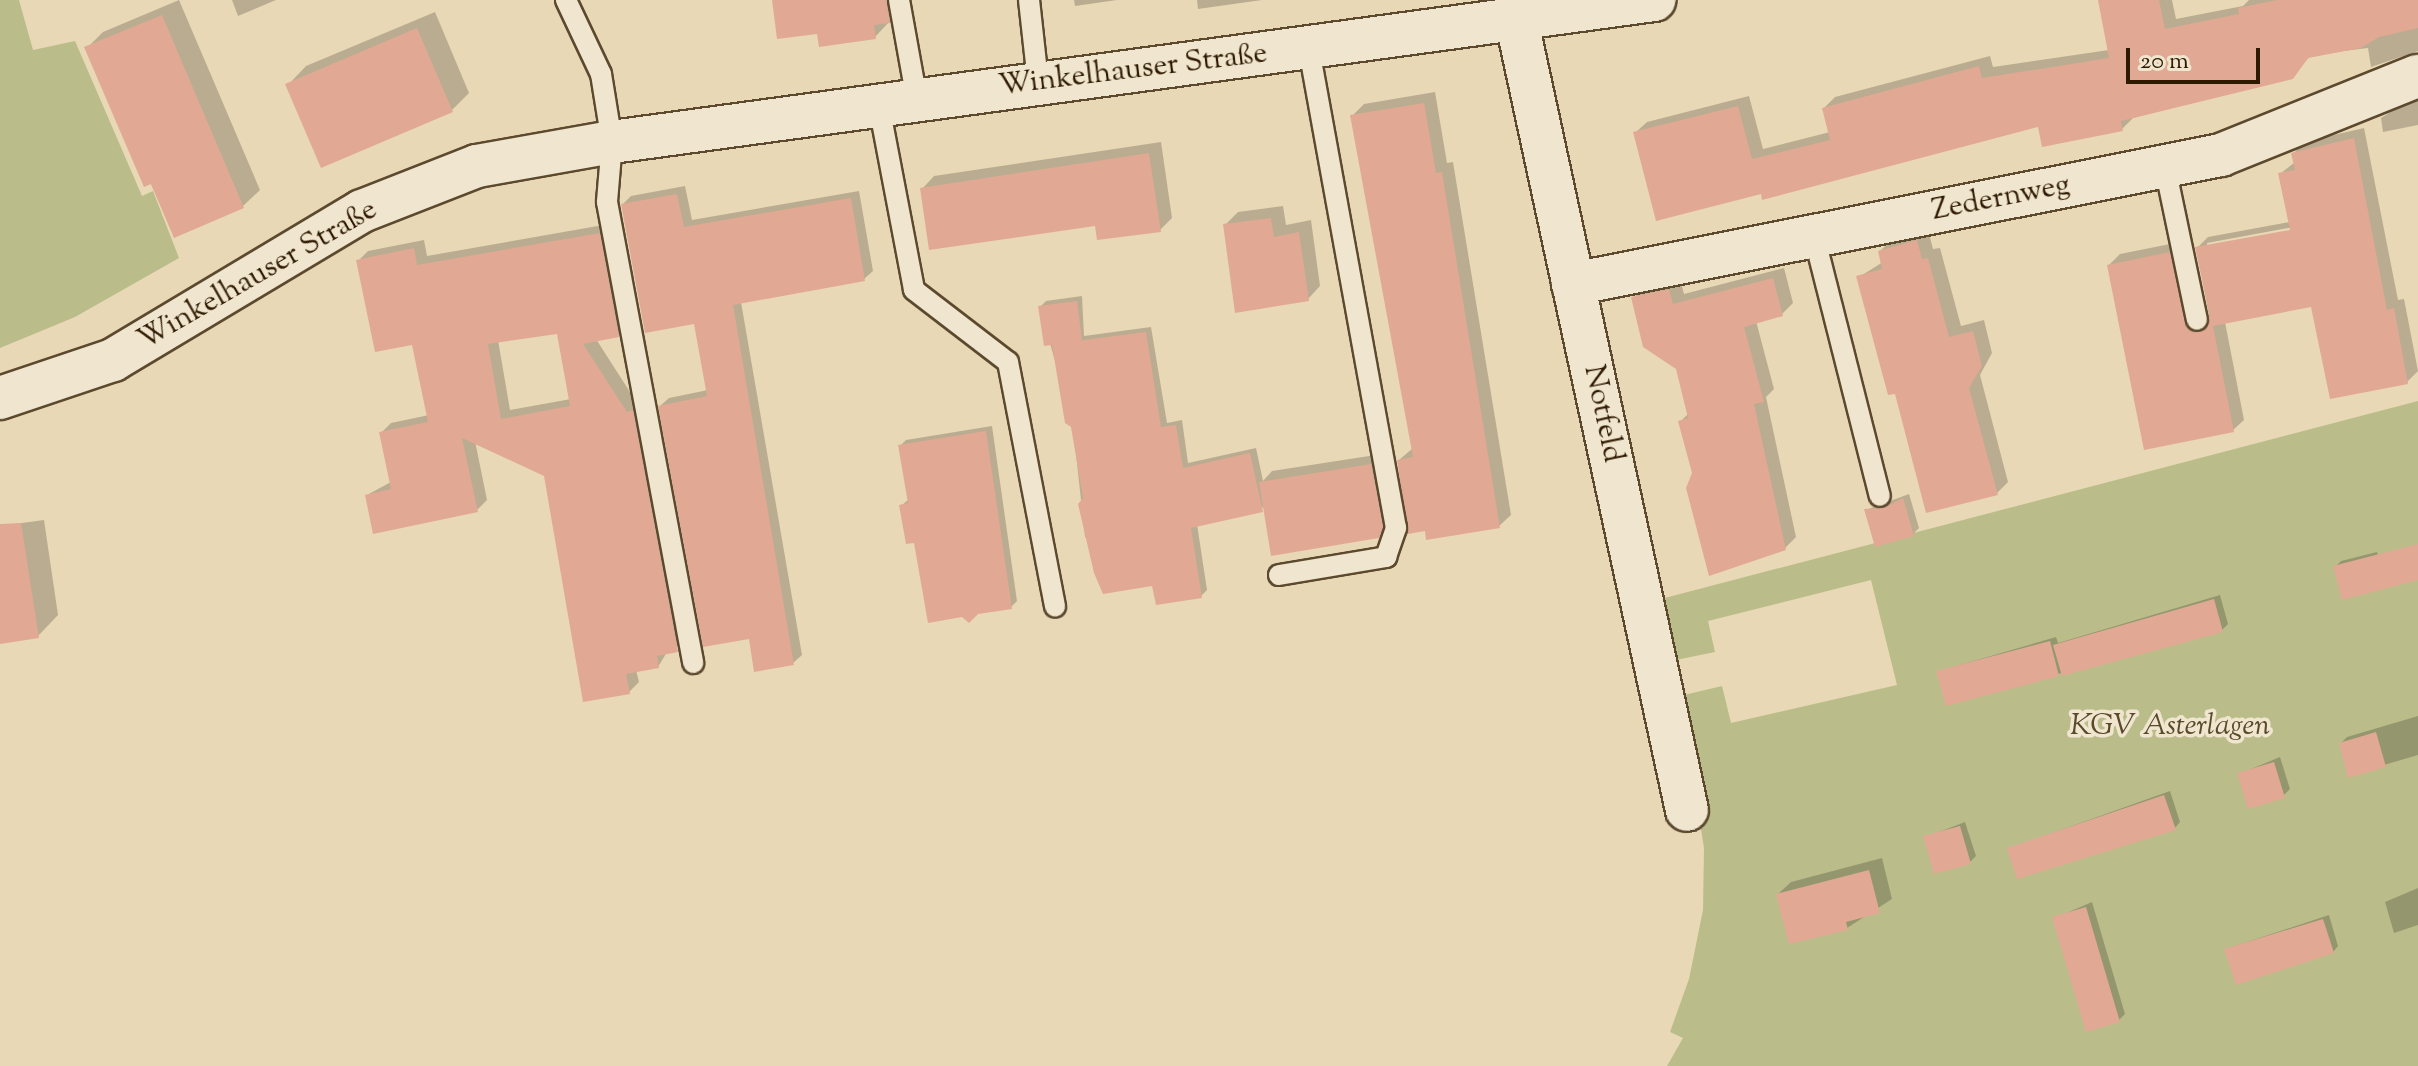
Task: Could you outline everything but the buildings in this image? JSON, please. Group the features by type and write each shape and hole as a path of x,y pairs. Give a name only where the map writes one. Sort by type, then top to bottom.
{"street":[{"name":"Winkelhauser Straße","path":"0,398 113,360 362,211 477,166 612,142 1654,0"},
{"name":"Notfeld","path":"1516,18 1687,810"},
{"name":"Zedernweg","path":"1573,284 2221,155 2418,76"}],"lane":[{"path":"566,0 601,74 612,142 607,202 693,663"},
{"path":"899,0 898,103 914,290 1008,362 1055,607"},
{"path":"1029,0 1038,82"},
{"path":"1279,575 1386,557 1396,528 1309,49"},
{"path":"2165,167 2197,320"},
{"path":"1814,236 1880,496"}],"green space":[{"path":"0,0 19,0 33,50 75,41 142,196 153,191 179,258 75,317 0,348"},
{"name":"KGV Asterlagen","path":"2418,401 2418,1066 1667,1066 1683,1038 1670,1032 1689,979 1703,910 1704,848 1680,696 1722,686 1731,723 1897,685 1871,580 1708,621 1715,652 1671,661 1661,599"}]}
